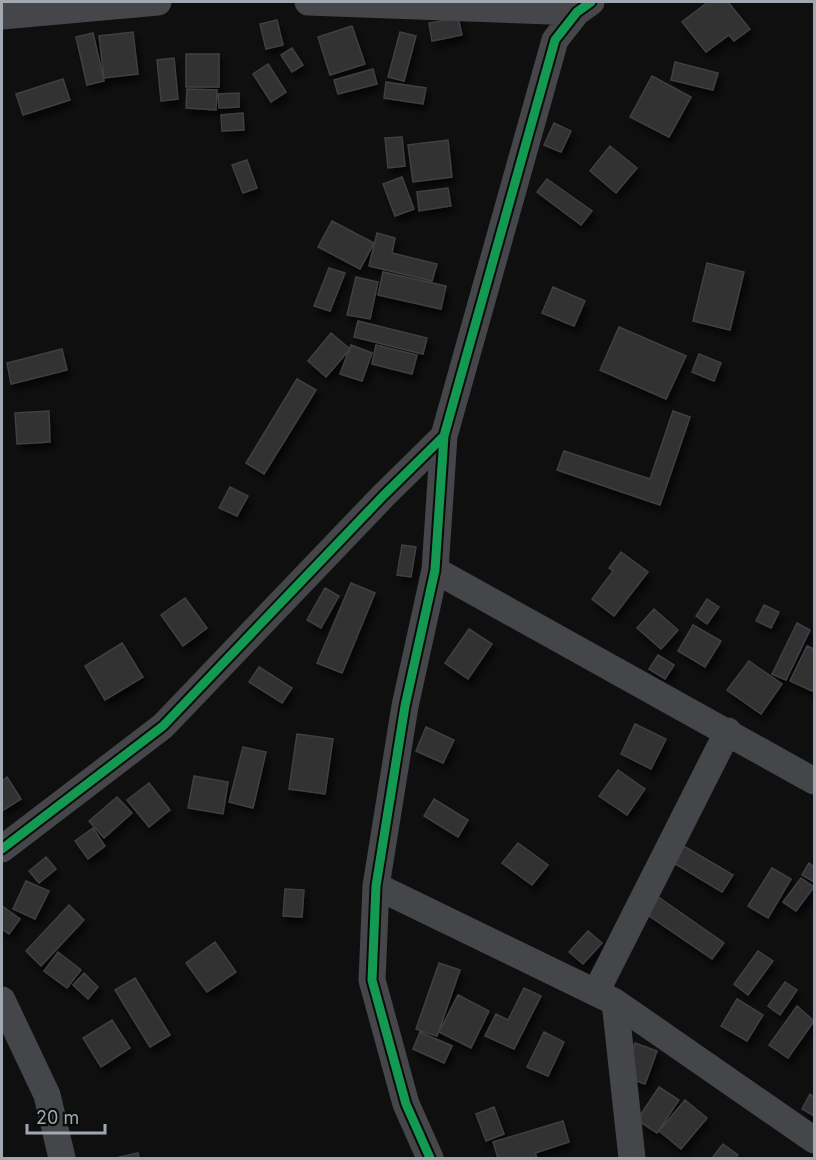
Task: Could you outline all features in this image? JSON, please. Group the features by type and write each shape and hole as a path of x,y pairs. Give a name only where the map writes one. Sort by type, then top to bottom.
{"street":[{"path":"2,16 158,2"},
{"path":"308,2 584,7"},
{"path":"430,1158 406,1104 372,980 376,886 405,706 435,570 444,436 555,40 584,7"},
{"path":"2,849 163,726 382,496 444,436"},
{"path":"435,570 728,731 814,781"},
{"path":"632,1158 606,997 728,731"},
{"path":"376,886 606,997 814,1140"},
{"path":"2,999 47,1095 62,1158"}],"building":[{"path":"708,2 728,2 750,29 734,41 729,35 706,52 682,22"},
{"path":"458,18 462,35 432,41 429,23"},
{"path":"277,20 283,45 266,49 260,24"},
{"path":"352,26 365,64 330,75 318,37"},
{"path":"133,32 138,74 104,78 99,36"},
{"path":"400,32 416,36 404,81 388,77"},
{"path":"93,33 104,81 87,85 76,37"},
{"path":"292,48 303,65 292,72 281,55"},
{"path":"186,54 219,54 219,87 186,87"},
{"path":"174,58 178,99 161,101 157,60"},
{"path":"675,62 718,73 713,90 671,80"},
{"path":"268,64 286,92 271,102 253,74"},
{"path":"373,69 377,84 338,94 334,80"},
{"path":"652,76 691,97 669,137 630,117"},
{"path":"63,79 70,100 23,115 16,94"},
{"path":"386,82 426,88 423,104 384,98"},
{"path":"187,89 217,90 216,110 186,108"},
{"path":"239,93 239,107 219,108 218,94"},
{"path":"243,113 244,130 222,131 221,115"},
{"path":"554,123 571,131 561,152 544,145"},
{"path":"402,137 405,166 388,168 385,138"},
{"path":"448,140 452,177 413,182 408,145"},
{"path":"610,146 637,168 616,193 590,171"},
{"path":"247,160 257,188 243,193 232,165"},
{"path":"402,177 414,209 395,216 383,184"},
{"path":"547,179 592,211 581,225 537,192"},
{"path":"448,188 451,206 419,211 417,192"},
{"path":"332,221 374,243 360,269 318,247"},
{"path":"377,233 395,238 392,253 437,264 432,281 369,266"},
{"path":"707,263 744,272 730,330 693,321"},
{"path":"329,268 345,273 330,311 314,306"},
{"path":"383,272 446,286 441,309 378,295"},
{"path":"356,277 378,282 370,319 347,315"},
{"path":"553,287 585,301 574,326 542,313"},
{"path":"358,321 427,338 423,354 354,337"},
{"path":"619,327 686,356 666,399 600,370"},
{"path":"331,333 350,349 326,377 308,361"},
{"path":"351,345 372,353 362,381 340,374"},
{"path":"376,345 417,355 412,374 372,364"},
{"path":"62,349 67,370 11,384 7,363"},
{"path":"699,354 721,363 714,381 692,372"},
{"path":"297,379 316,390 264,474 246,463"},
{"path":"49,411 50,442 17,444 15,413"},
{"path":"673,411 690,417 660,505 557,470 564,451 650,479"},
{"path":"230,487 248,496 237,516 219,508"},
{"path":"402,545 416,547 411,577 397,575"},
{"path":"621,552 648,572 614,616 592,599 613,571 609,568"},
{"path":"351,583 375,593 342,673 317,663"},
{"path":"325,588 339,596 321,628 307,620"},
{"path":"185,598 207,628 183,646 161,615"},
{"path":"707,599 719,607 707,624 696,616"},
{"path":"764,605 779,612 771,628 756,621"},
{"path":"654,609 678,630 661,649 637,628"},
{"path":"797,623 810,630 786,680 772,674"},
{"path":"693,625 721,641 705,667 678,651"},
{"path":"469,629 492,644 468,679 445,663"},
{"path":"122,643 143,677 105,700 85,666"},
{"path":"807,646 814,649 812,691 790,681"},
{"path":"658,655 674,665 665,679 649,669"},
{"path":"749,661 782,684 761,714 727,690"},
{"path":"259,667 292,688 282,703 249,682"},
{"path":"635,724 666,739 651,769 621,754"},
{"path":"426,727 454,740 443,763 416,751"},
{"path":"297,734 333,739 325,794 289,789"},
{"path":"243,747 266,752 253,808 229,802"},
{"path":"618,770 645,789 627,815 599,796"},
{"path":"194,776 228,782 223,814 188,808"},
{"path":"7,777 21,799 2,811 2,781"},
{"path":"149,783 170,810 149,827 127,800"},
{"path":"117,797 132,813 104,838 89,821"},
{"path":"434,799 468,820 458,837 424,816"},
{"path":"93,828 105,846 88,859 75,841"},
{"path":"518,843 548,865 532,885 502,863"},
{"path":"682,845 733,875 722,892 672,862"},
{"path":"46,857 56,869 39,883 29,871"},
{"path":"809,863 814,867 814,882 802,875"},
{"path":"772,868 791,879 768,918 748,906"},
{"path":"801,878 814,887 796,911 783,902"},
{"path":"26,881 49,891 35,919 13,909"},
{"path":"285,889 304,890 302,917 283,916"},
{"path":"657,896 724,943 712,959 645,913"},
{"path":"69,905 84,920 41,966 26,951"},
{"path":"2,906 20,919 9,934 2,929"},
{"path":"588,931 602,943 583,964 569,952"},
{"path":"215,942 236,972 207,992 186,963"},
{"path":"758,951 773,961 748,995 734,984"},
{"path":"58,952 81,970 67,988 44,971"},
{"path":"439,963 460,970 437,1036 416,1029"},
{"path":"84,973 98,987 88,999 73,985"},
{"path":"135,978 170,1035 150,1047 115,990"},
{"path":"785,982 797,990 780,1015 768,1006"},
{"path":"524,988 541,996 514,1049 485,1036 496,1014 508,1020"},
{"path":"458,995 489,1011 471,1048 439,1032"},
{"path":"737,999 763,1015 747,1041 721,1026"},
{"path":"797,1006 814,1021 788,1058 769,1045"},
{"path":"112,1020 130,1048 101,1067 83,1038"},
{"path":"420,1032 452,1046 444,1063 413,1049"},
{"path":"544,1032 564,1042 548,1076 527,1067"},
{"path":"635,1043 657,1051 645,1084 623,1076"},
{"path":"659,1087 679,1100 657,1133 637,1120"},
{"path":"810,1094 814,1097 814,1116 802,1109"},
{"path":"685,1100 707,1118 681,1149 659,1131"},
{"path":"494,1107 504,1134 486,1141 476,1114"},
{"path":"563,1121 569,1142 535,1153 537,1158 498,1158 493,1142"},
{"path":"723,1144 738,1155 736,1158 712,1158"},
{"path":"138,1153 139,1158 119,1158 119,1157"}],"cycle path":[{"path":"2,849 163,726 383,496 444,436 555,40 577,12 591,2"},
{"path":"430,1158 406,1104 372,980 376,886 405,706 435,570 444,436"}]}
